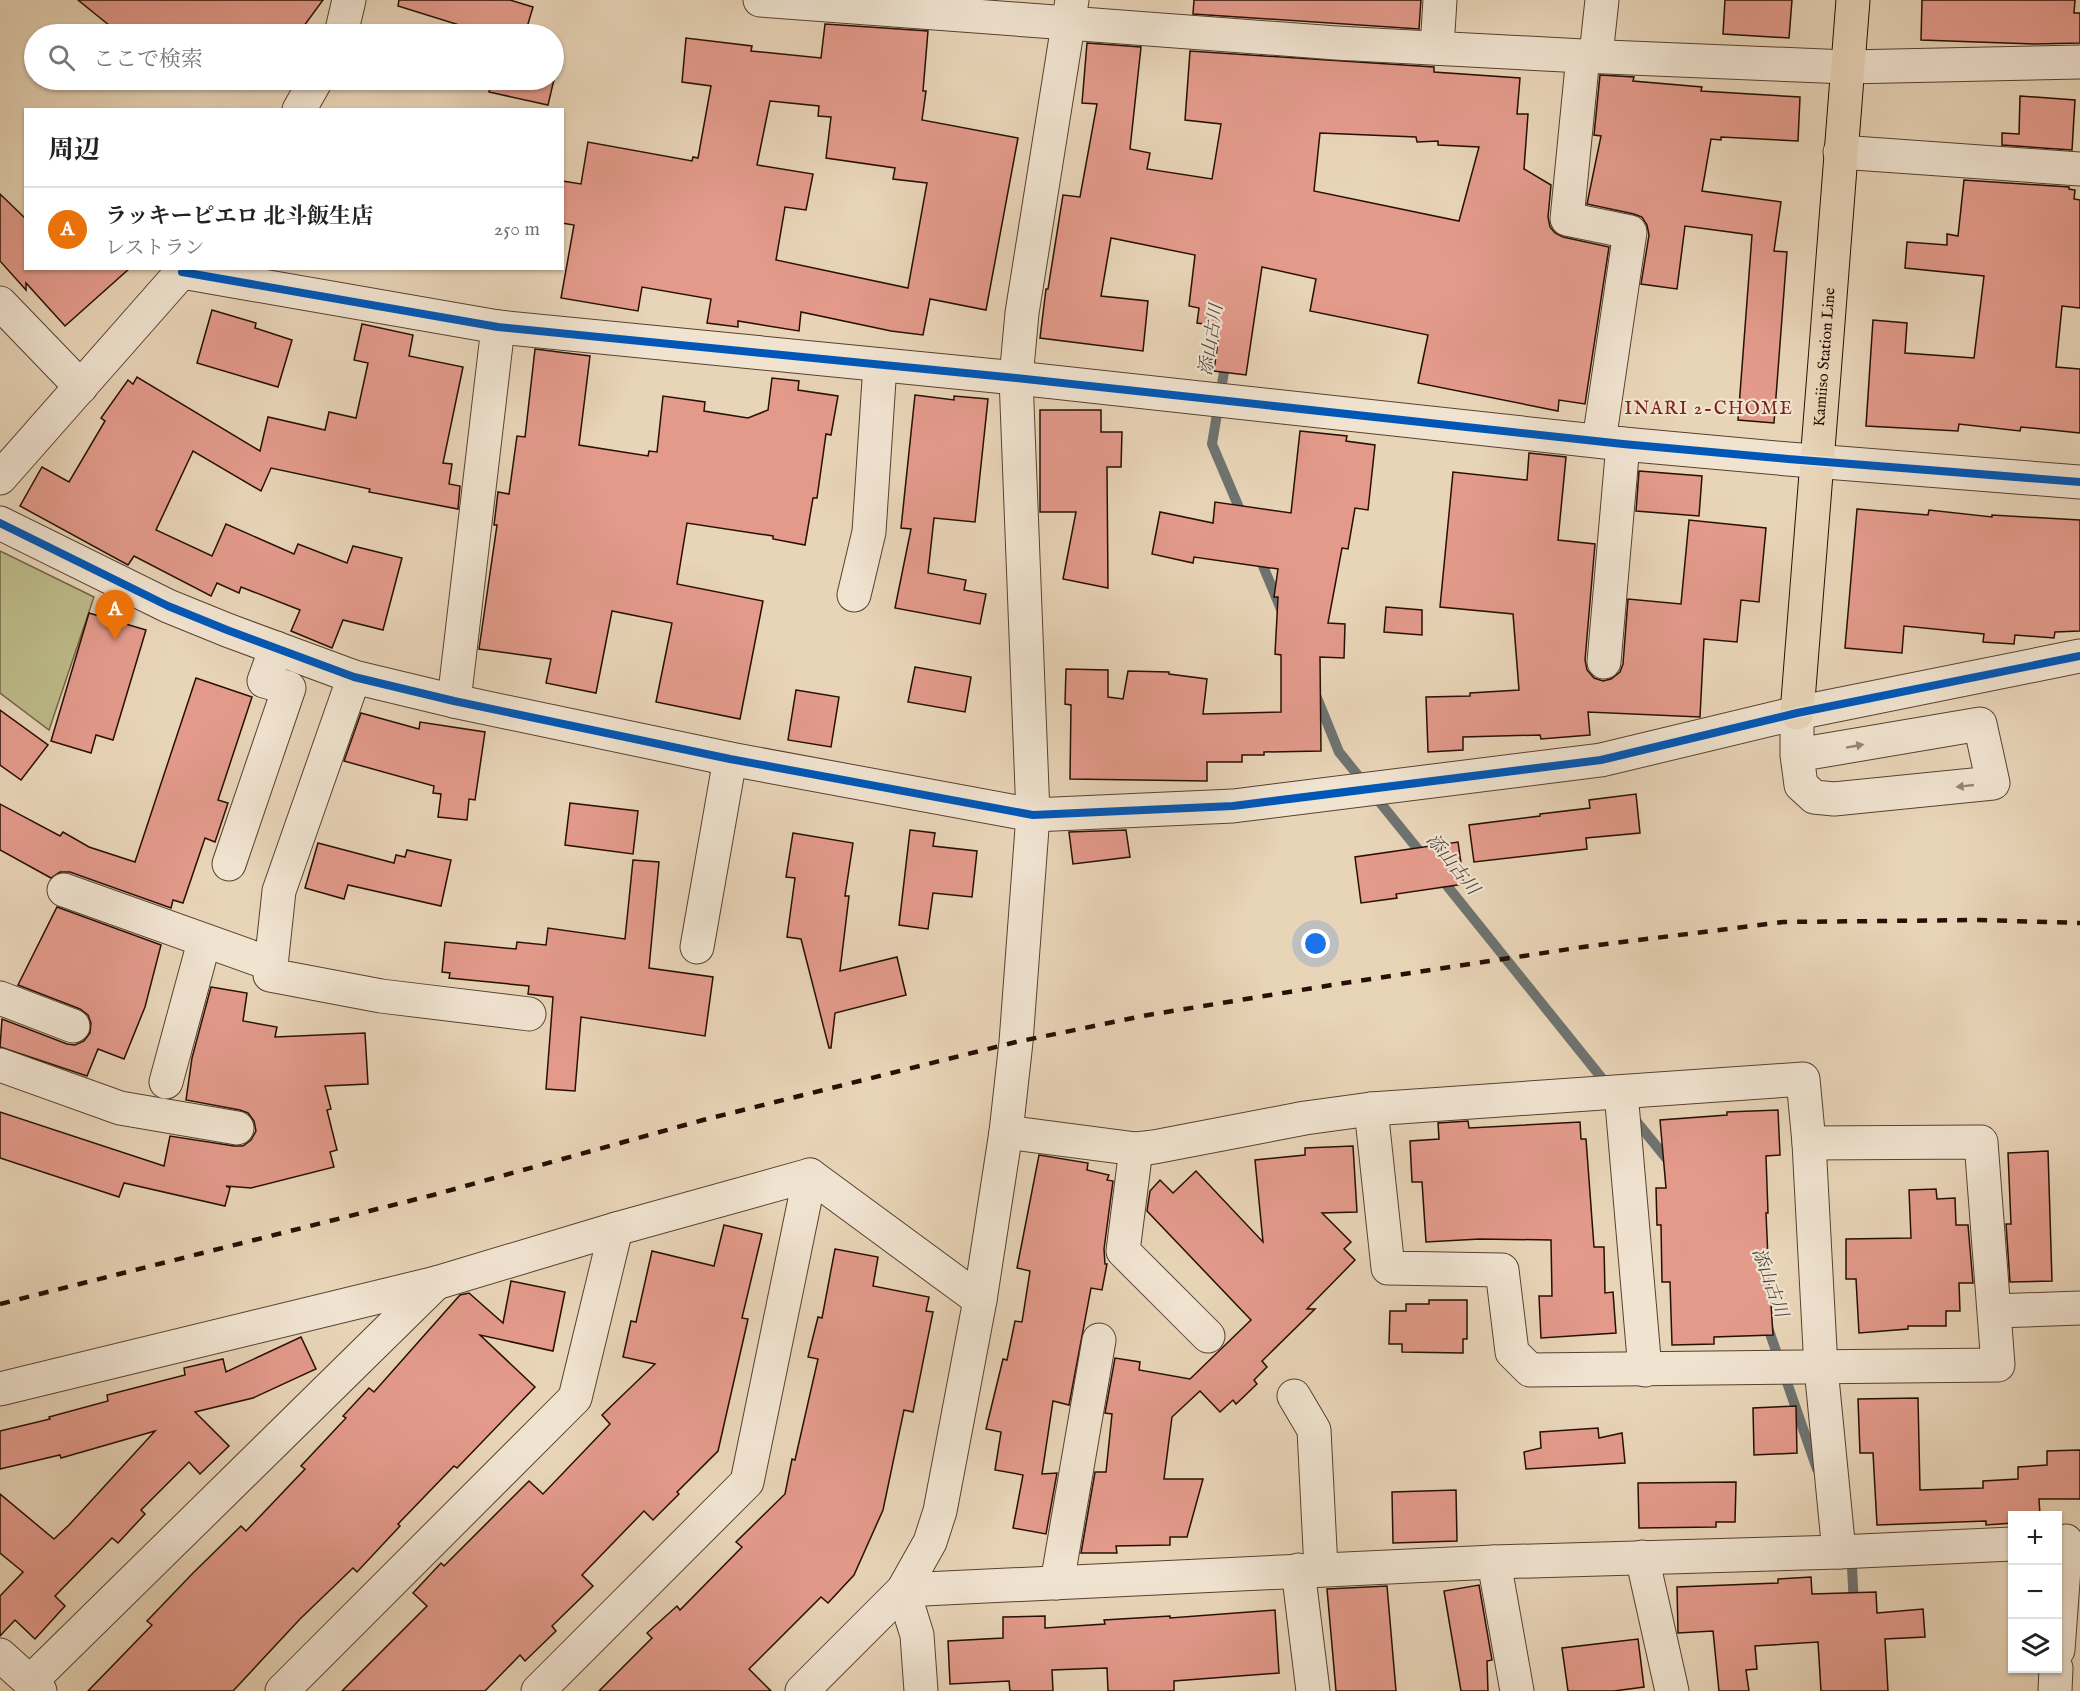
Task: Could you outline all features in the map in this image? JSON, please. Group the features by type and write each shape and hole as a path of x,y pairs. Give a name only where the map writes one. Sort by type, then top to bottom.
{"main road":[{"name":"Kamiiso Station Line","path":"1797,713 1853,0"}],"street":[{"path":"343,24 349,0"},
{"path":"760,0 1070,12 1336,43 1590,56 1848,67 2080,62"},
{"path":"1437,48 1440,0"},
{"path":"1602,0 1590,56 1567,219 1630,232 1611,442 1604,662"},
{"path":"802,1691 903,1590 930,1542 940,1511 980,1300 1006,1132 1016,1042 1033,815 1016,378 1022,313 1070,12"},
{"path":"300,108 310,90"},
{"path":"1840,152 2080,169"},
{"path":"0,478 183,270 498,327 1016,378 1611,442 1818,462 2080,482"},
{"path":"0,303 81,387"},
{"path":"454,701 498,327"},
{"path":"854,595 868,532 880,365"},
{"path":"0,523 168,606 354,677 454,701 730,759 1033,815 1233,806 1601,760 1797,713 2080,656"},
{"path":"229,864 289,688 264,681 276,648"},
{"path":"354,677 279,891 270,975 381,996 529,1014"},
{"path":"1797,713 1797,755 1801,785 1814,797 1834,799 1993,783 1980,724 1797,755"},
{"path":"698,947 730,759"},
{"path":"64,890 204,942 271,964"},
{"path":"166,1082 204,942"},
{"path":"0,998 73,1026"},
{"path":"0,1065 120,1108 237,1128"},
{"path":"1006,1132 1136,1149 1305,1118 1371,1109 1803,1079 1809,1143 1821,1368 1839,1552"},
{"path":"1621,1092 1645,1370"},
{"path":"1371,1109 1388,1268 1502,1270 1512,1352 1530,1370 1998,1365 1982,1142 1809,1143"},
{"path":"1136,1149 1123,1251 1208,1336"},
{"path":"810,1175 980,1300"},
{"path":"0,1389 436,1283 616,1229 810,1175"},
{"path":"538,1691 747,1482 810,1175"},
{"path":"282,1691 575,1398 616,1229"},
{"path":"0,1655 36,1686 436,1283"},
{"path":"1995,1311 2080,1308"},
{"path":"1057,1583 1099,1340"},
{"path":"1294,1396 1314,1430 1309,1570 1313,1691"},
{"path":"2061,1619 2068,1541"},
{"path":"903,1590 1494,1562 1839,1552 2008,1544"},
{"path":"1642,1557 1672,1691"},
{"path":"1494,1562 1517,1691"},
{"path":"903,1590 917,1635 921,1691"},
{"path":"2055,1691 2056,1673"}],"shaded area":[{"path":"0,551 94,597 49,730 0,693"}],"building":[{"path":"78,0 323,0 305,24 108,24"},
{"path":"399,0 510,0 533,7 528,24 456,24 398,6"},
{"path":"1194,0 1421,0 1419,29 1193,14"},
{"path":"1725,0 1792,0 1789,38 1723,34"},
{"path":"1922,0 2075,0 2074,13 2080,13 2080,43 2034,44 1921,40"},
{"path":"825,24 928,31 923,91 926,91 922,120 1018,138 986,310 930,299 923,335 891,331 801,312 799,331 738,321 738,327 707,323 711,299 642,287 638,311 561,298 574,225 564,223 564,181 581,184 588,142 692,161 693,157 698,158 711,86 682,82 686,38 752,46 751,51 821,58","holes":["770,101 819,106 818,116 831,117 826,158 895,168 893,179 927,183 908,288 776,260 785,207 806,210 813,174 757,165"]},
{"path":"1087,43 1141,47 1130,149 1150,153 1147,169 1212,179 1221,124 1185,120 1190,51 1434,67 1434,72 1520,78 1517,114 1528,114 1524,169 1551,185 1548,217 1550,227 1563,237 1609,247 1585,404 1559,400 1558,411 1418,383 1428,335 1310,311 1316,279 1262,267 1246,375 1214,371 1220,326 1197,323 1199,308 1189,306 1195,255 1111,238 1101,296 1148,301 1143,351 1040,338 1046,289 1048,289 1063,195 1080,197 1097,104 1082,103","holes":["1320,133 1416,137 1417,142 1438,141 1438,145 1479,147 1459,221 1314,191"]},
{"path":"1600,75 1634,77 1633,81 1702,87 1701,91 1800,97 1798,141 1721,137 1721,140 1711,139 1702,191 1781,202 1774,251 1787,252 1774,423 1738,420 1752,235 1685,226 1677,289 1641,284 1649,235 1642,217 1587,204 1601,136 1594,135"},
{"path":"490,90 552,90 548,105 489,92"},
{"path":"2020,96 2075,100 2072,150 2002,145 2002,133 2019,134"},
{"path":"1964,180 2069,187 2075,190 2074,199 2080,200 2080,308 2062,306 2056,367 2080,369 2080,433 2021,427 2020,431 1959,424 1958,431 1866,426 1873,320 1907,323 1905,353 1974,358 1984,276 1905,268 1907,242 1947,245 1947,234 1958,236"},
{"path":"0,194 24,217 24,270 128,270 65,326 26,283 26,290 0,261"},
{"path":"212,310 256,323 255,328 292,340 278,387 197,363"},
{"path":"362,324 413,335 409,356 463,367 443,463 452,464 449,484 460,486 458,509 369,492 370,489 271,468 261,491 193,451 156,530 212,556 226,524 294,554 298,544 347,563 353,546 402,558 383,630 343,620 332,648 291,631 300,610 241,587 239,593 217,583 211,596 134,556 128,565 20,506 42,467 69,482 105,421 101,418 128,380 133,384 137,377 260,451 268,417 325,430 329,412 356,418 368,363 354,360"},
{"path":"535,349 590,356 579,445 648,456 649,451 657,452 663,396 705,402 704,411 748,418 768,410 772,378 799,381 798,390 838,396 831,435 826,434 817,498 813,498 805,545 773,539 773,536 687,523 677,584 763,601 740,719 656,702 672,623 612,611 596,693 546,683 551,659 479,649 497,525 494,525 498,492 509,494 517,436 525,437"},
{"path":"915,395 954,400 954,396 988,399 975,522 934,518 928,573 966,580 964,590 986,594 980,624 895,608 911,529 901,528"},
{"path":"1040,410 1101,410 1101,432 1122,432 1121,467 1107,467 1108,588 1063,579 1076,512 1040,512"},
{"path":"1300,431 1347,436 1346,441 1375,445 1368,510 1355,508 1348,549 1342,548 1328,623 1345,624 1344,658 1320,657 1321,751 1264,752 1264,755 1242,755 1242,762 1207,762 1207,781 1070,779 1071,705 1065,704 1066,669 1108,670 1108,697 1123,699 1128,671 1169,672 1169,674 1207,679 1203,714 1281,712 1281,655 1275,654 1278,597 1274,597 1278,569 1194,557 1193,563 1152,554 1160,512 1213,523 1215,502 1291,513"},
{"path":"1529,453 1566,457 1558,540 1595,544 1585,660 1587,670 1594,678 1603,681 1611,679 1620,672 1623,664 1628,599 1681,604 1689,520 1766,528 1759,602 1741,600 1737,642 1704,639 1700,717 1588,712 1590,735 1541,739 1540,735 1463,737 1463,750 1428,752 1426,697 1470,696 1470,693 1519,690 1513,614 1440,607 1453,472 1527,480"},
{"path":"1639,471 1702,476 1699,516 1636,511"},
{"path":"1857,509 1928,515 1929,510 1992,517 1992,515 2080,520 2080,631 2055,632 2054,638 2015,635 2014,644 1983,642 1984,634 1904,626 1902,653 1845,648"},
{"path":"1386,607 1422,610 1422,635 1384,632"},
{"path":"89,613 146,630 113,740 96,735 91,753 51,741"},
{"path":"915,667 971,677 965,712 908,702"},
{"path":"196,678 252,697 218,800 228,803 215,842 205,838 183,903 173,900 171,908 70,872 60,872 51,878 0,850 0,804 60,836 63,832 89,847 135,862"},
{"path":"796,690 839,697 831,747 788,740"},
{"path":"0,710 48,745 21,780 0,765"},
{"path":"361,713 419,729 420,722 485,732 475,800 469,799 467,820 438,817 441,794 433,793 434,786 344,761"},
{"path":"1636,794 1640,833 1586,838 1587,849 1474,862 1469,825 1590,808 1589,800"},
{"path":"570,803 638,811 633,854 565,845"},
{"path":"910,830 935,833 933,846 977,851 972,897 933,893 928,929 899,925"},
{"path":"1126,830 1130,857 1073,864 1069,832"},
{"path":"793,833 853,843 845,896 849,896 840,971 897,957 906,995 835,1013 831,1048 829,1048 801,939 787,937 795,878 786,877"},
{"path":"1458,842 1464,884 1396,894 1397,898 1361,903 1355,857"},
{"path":"318,843 394,863 396,855 405,857 407,850 451,860 441,906 348,885 344,899 305,888"},
{"path":"633,860 659,862 649,968 713,977 705,1036 581,1017 575,1091 546,1089 553,997 528,994 529,986 449,978 450,973 442,972 445,942 516,949 517,942 546,945 548,928 625,939"},
{"path":"57,907 161,945 145,1007 124,1059 98,1049 87,1076 0,1047 2,1019 67,1044 75,1045 84,1041 90,1033 91,1023 88,1015 80,1009 18,985"},
{"path":"211,987 247,993 243,1021 277,1027 275,1037 365,1033 368,1084 325,1086 331,1109 327,1110 337,1150 330,1152 334,1167 251,1188 226,1186 230,1188 225,1206 124,1183 119,1197 0,1158 0,1112 164,1166 170,1136 234,1146 243,1146 251,1140 256,1131 254,1121 248,1113 186,1100 192,1058"},
{"path":"1778,1110 1780,1155 1766,1156 1768,1213 1766,1213 1773,1335 1714,1337 1714,1344 1672,1345 1670,1282 1662,1282 1661,1225 1657,1225 1656,1188 1666,1188 1660,1120 1727,1115 1727,1112"},
{"path":"1468,1121 1469,1128 1580,1122 1581,1139 1586,1139 1594,1247 1604,1247 1605,1293 1613,1292 1616,1333 1541,1338 1539,1296 1552,1296 1551,1240 1480,1239 1426,1242 1422,1182 1412,1182 1410,1141 1439,1139 1438,1123"},
{"path":"1353,1146 1357,1212 1322,1213 1351,1242 1344,1249 1355,1260 1307,1309 1315,1309 1262,1361 1267,1367 1254,1380 1257,1384 1236,1404 1233,1400 1220,1412 1200,1391 1172,1417 1164,1479 1203,1479 1187,1537 1170,1537 1170,1545 1116,1546 1117,1553 1081,1553 1095,1472 1106,1472 1112,1414 1105,1413 1115,1358 1140,1362 1139,1370 1190,1379 1251,1320 1147,1211 1150,1191 1160,1180 1173,1193 1196,1171 1263,1242 1255,1160 1305,1155 1305,1148"},
{"path":"2048,1151 2052,1281 2010,1282 2006,1224 2011,1224 2008,1153"},
{"path":"1039,1155 1088,1163 1087,1170 1109,1175 1107,1180 1113,1181 1104,1249 1105,1264 1107,1264 1102,1290 1091,1288 1069,1405 1053,1401 1042,1474 1057,1473 1046,1534 1013,1528 1023,1475 995,1470 1001,1432 986,1429 1003,1359 1007,1360 1015,1321 1022,1322 1030,1271 1017,1268"},
{"path":"1936,1189 1937,1199 1955,1198 1956,1225 1968,1225 1973,1283 1959,1283 1960,1311 1946,1311 1946,1326 1908,1326 1908,1329 1859,1333 1856,1279 1846,1279 1846,1239 1911,1238 1909,1190"},
{"path":"724,1225 762,1234 742,1318 748,1319 718,1451 653,1520 644,1511 582,1575 593,1586 552,1626 556,1631 525,1661 520,1655 485,1691 342,1691 427,1606 413,1593 441,1563 444,1566 529,1481 543,1494 610,1424 602,1415 655,1364 623,1357 631,1321 636,1322 652,1251 714,1266"},
{"path":"835,1249 878,1257 873,1286 929,1297 926,1311 933,1312 913,1412 904,1410 883,1510 854,1575 828,1603 821,1597 749,1669 771,1691 599,1691 652,1638 647,1633 677,1606 680,1610 742,1547 736,1542 785,1494 818,1359 808,1357 818,1317 822,1318"},
{"path":"511,1281 565,1292 553,1351 480,1335 535,1387 457,1468 454,1466 398,1524 400,1526 357,1572 353,1568 300,1619 233,1691 88,1691 152,1625 147,1621 193,1573 241,1526 246,1531 305,1469 301,1466 346,1418 343,1416 369,1388 374,1392 460,1295 469,1293 503,1323"},
{"path":"1429,1300 1467,1300 1467,1339 1463,1339 1463,1353 1402,1352 1402,1344 1389,1344 1390,1311 1406,1311 1406,1304 1429,1304"},
{"path":"301,1337 316,1369 253,1398 195,1412 229,1446 200,1474 189,1462 141,1510 145,1514 118,1543 112,1538 55,1596 65,1606 35,1639 15,1620 0,1636 0,1596 23,1572 0,1553 0,1494 54,1539 155,1431 61,1458 60,1455 0,1469 0,1431 50,1419 49,1417 108,1401 107,1395 185,1375 184,1368 223,1359 226,1372"},
{"path":"1918,1398 1920,1490 1983,1488 1983,1481 2018,1479 2018,1467 2047,1465 2047,1451 2080,1450 2080,1499 2039,1499 2040,1511 2008,1511 2008,1523 1986,1525 1986,1521 1877,1525 1873,1453 1860,1453 1858,1399"},
{"path":"1796,1406 1797,1453 1754,1455 1753,1408"},
{"path":"1598,1428 1599,1438 1622,1433 1625,1463 1526,1469 1524,1452 1541,1448 1540,1432"},
{"path":"1736,1482 1735,1522 1716,1522 1716,1527 1639,1528 1638,1483"},
{"path":"1456,1490 1457,1541 1393,1543 1392,1492"},
{"path":"1811,1577 1812,1594 1876,1592 1877,1613 1923,1609 1925,1637 1885,1639 1888,1691 1821,1691 1818,1642 1755,1646 1757,1669 1746,1670 1749,1691 1719,1691 1713,1631 1678,1633 1677,1587 1778,1583 1778,1579"},
{"path":"1479,1585 1492,1660 1487,1661 1488,1691 1461,1691 1444,1591"},
{"path":"1387,1586 1396,1691 1336,1691 1327,1589"},
{"path":"1275,1610 1279,1673 1174,1681 1174,1691 1108,1691 1107,1668 1052,1670 1053,1691 1010,1691 1009,1681 950,1684 948,1641 1003,1638 1003,1617 1045,1616 1045,1628 1105,1624 1104,1620 1170,1616 1170,1618"},
{"path":"1638,1639 1644,1687 1614,1691 1568,1691 1562,1648"}],"waterway":[{"name":"添山古川","path":"1226,360 1212,444 1243,517"},
{"name":"添山古川","path":"1258,554 1283,614"},
{"name":"添山古川","path":"1315,693 1339,752 1425,858"},
{"name":"添山古川","path":"1440,877 1609,1087"},
{"name":"添山古川","path":"1632,1116 1671,1164"},
{"name":"添山古川","path":"1766,1322 1817,1469"},
{"name":"添山古川","path":"1847,1554 1852,1567 1854,1607"}],"railway":[{"path":"0,1304 433,1195 703,1120 1016,1042 1148,1015 1583,947 1783,922 1979,920 2080,923"}],"cycle path":[{"path":"182,272 498,327 1016,378 1623,444 2080,482"},
{"path":"0,523 168,606 354,677 454,701 730,759 1033,815 1233,806 1601,760 1797,713 2080,656"}],"place":[{"name":"ラッキーピエロ 北斗飯生店","path":"115,640"}],"district":[{"name":"INARI 2-CHOME","path":"1709,409"}]}
